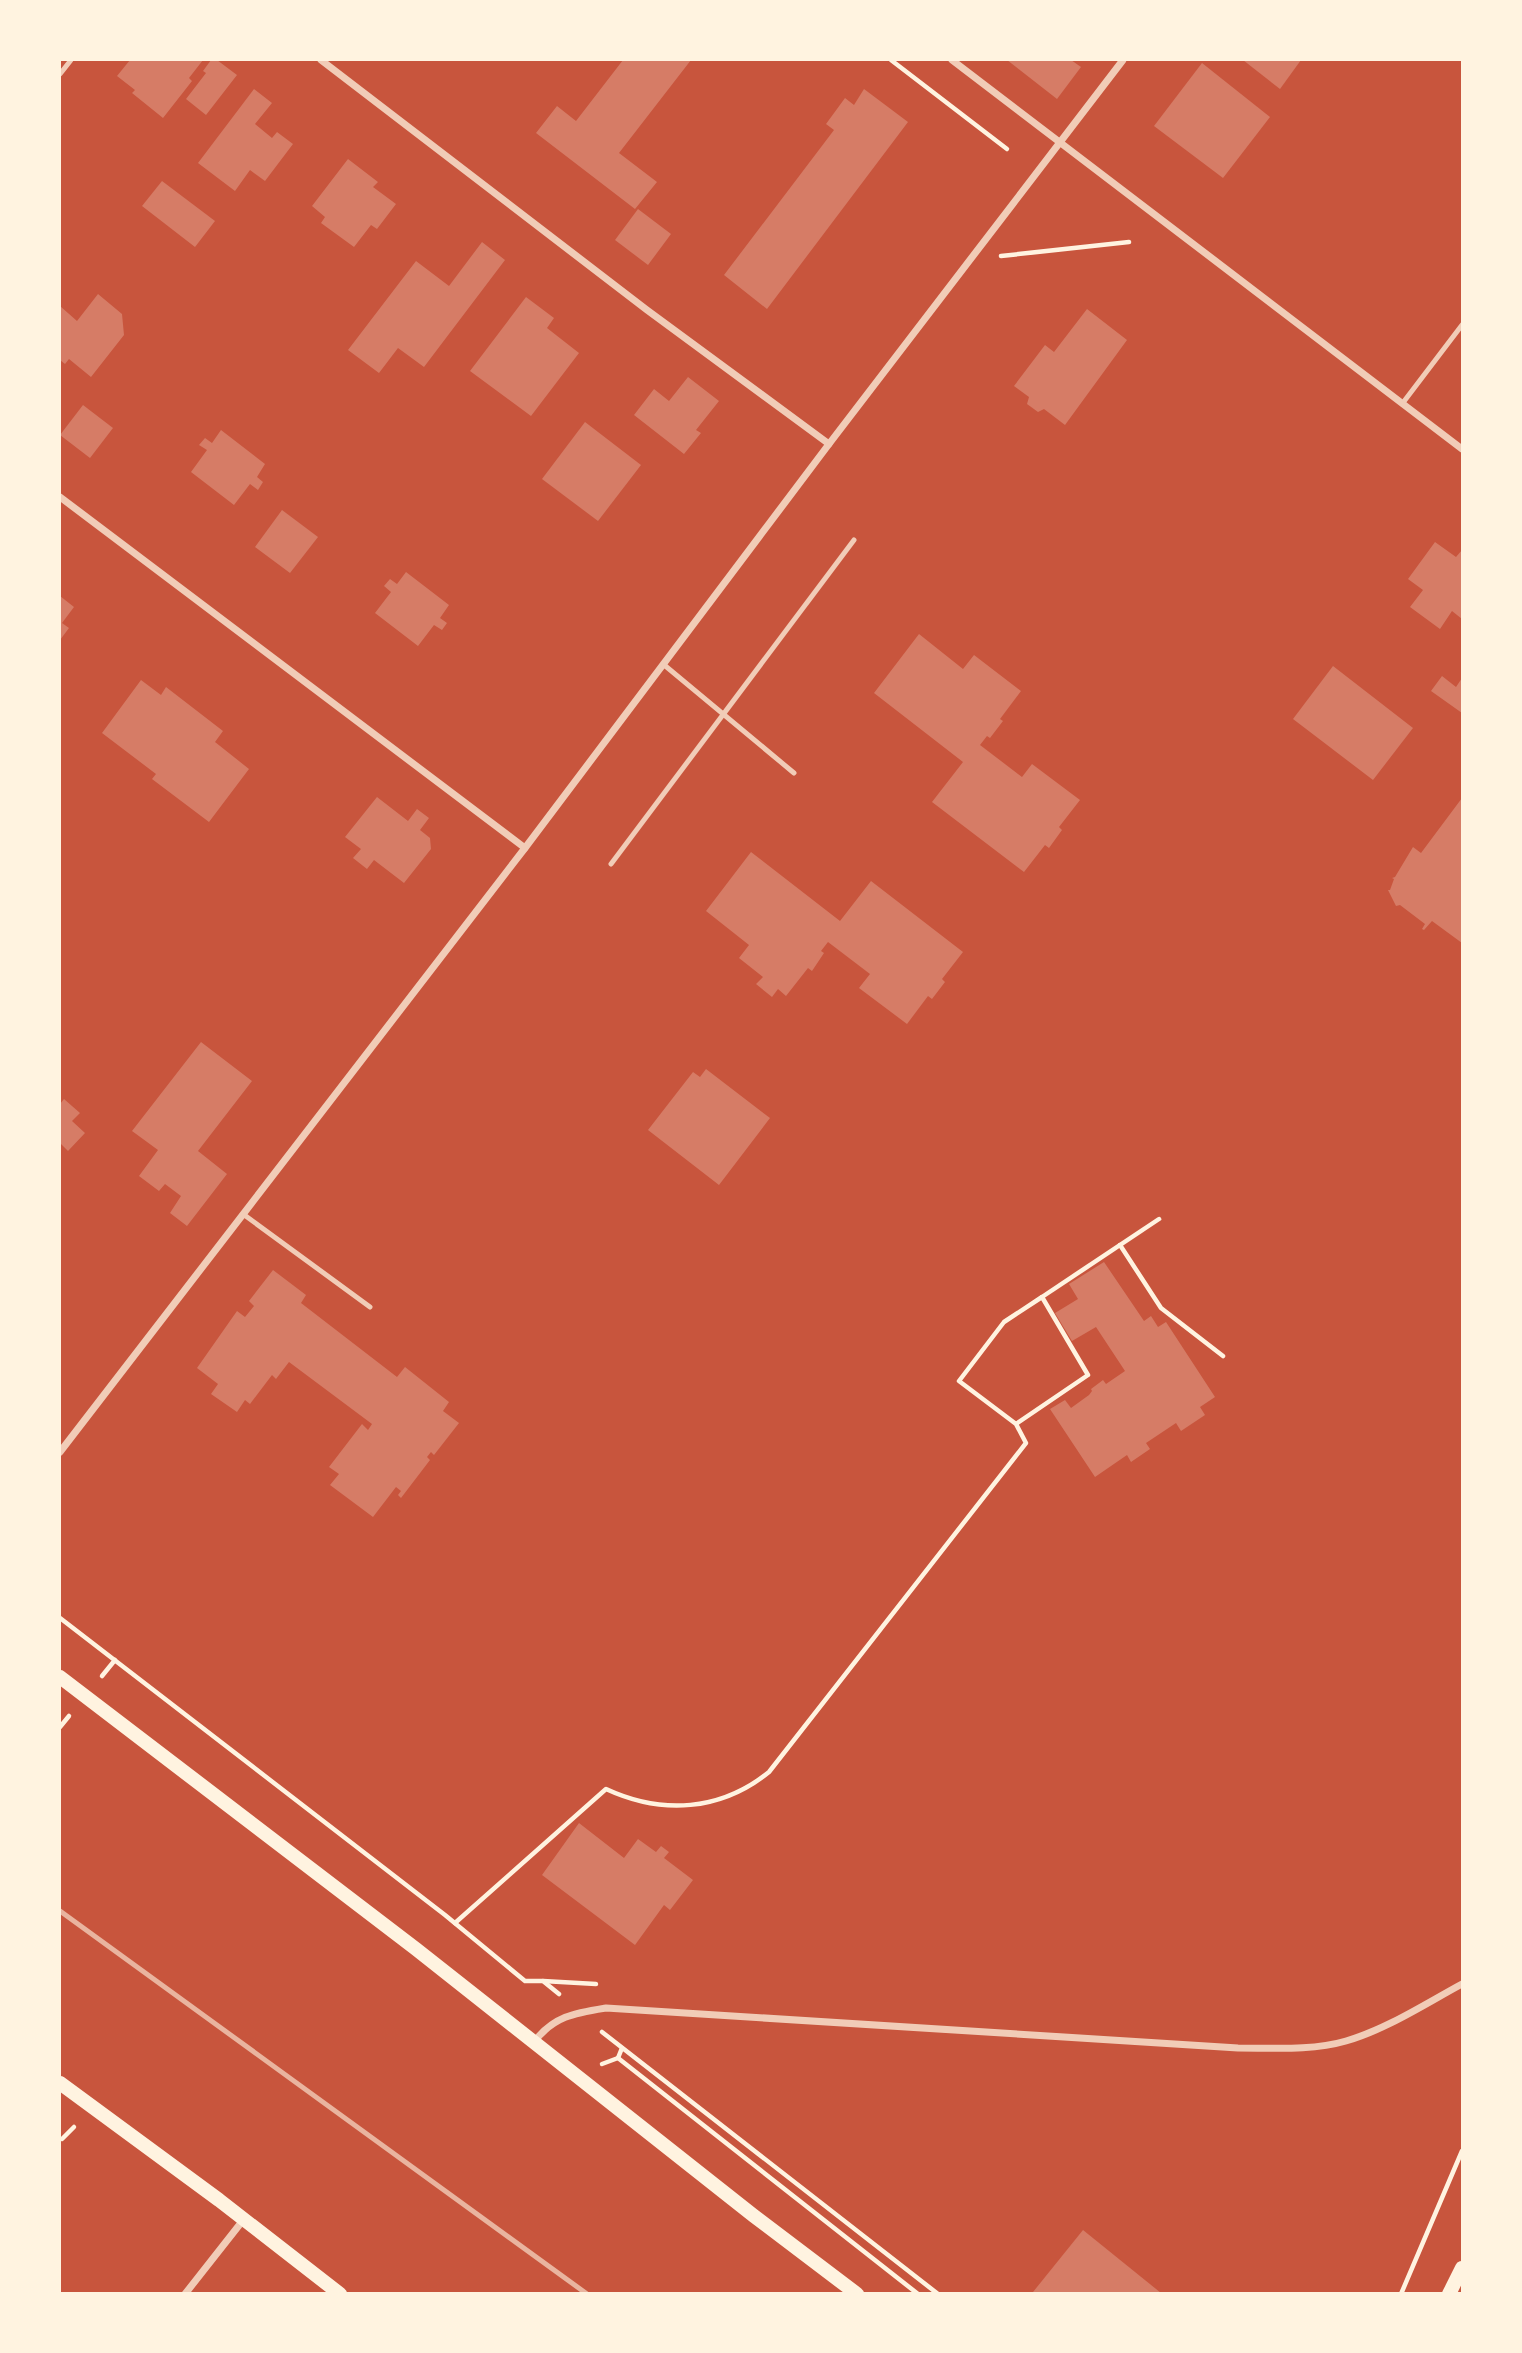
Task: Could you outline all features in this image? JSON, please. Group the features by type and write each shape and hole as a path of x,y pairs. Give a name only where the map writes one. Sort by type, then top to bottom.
{"main road":[{"path":"60,1676 856,2294"},
{"path":"60,2083 341,2294"},
{"path":"1449,2294 1462,2268"}],"street":[{"path":"321,60 647,310 829,444"},
{"path":"952,60 1462,449"},
{"path":"60,1452 525,848 1123,60"},
{"path":"60,497 525,848"},
{"path":"534,2042 546,2027 579,2012 606,2008 1238,2049 1309,2047 1345,2041 1379,2028 1462,1983"},
{"path":"185,2294 244,2219"}],"lane":[{"path":"60,74 71,60"},
{"path":"1402,404 1462,326"},
{"path":"611,864 854,540"},
{"path":"663,664 794,773"},
{"path":"243,1214 370,1307"}],"path":[{"path":"891,60 1007,149"},
{"path":"999,256 1129,242"},
{"path":"455,1923 606,1789 640,1801 672,1807 737,1794 769,1772 1026,1443 1016,1424 958,1381 1004,1322 1159,1219"},
{"path":"1120,1245 1161,1308 1223,1356"},
{"path":"1016,1424 1088,1375 1042,1297"},
{"path":"60,1618 455,1923 525,1981 599,1984"},
{"path":"97,1682 114,1660"},
{"path":"60,1727 69,1716"},
{"path":"543,1981 579,2012"},
{"path":"595,2026 938,2294"},
{"path":"618,2058 918,2294"},
{"path":"62,2138 76,2125"},
{"path":"1401,2294 1462,2151"}],"building":[{"path":"130,60 203,60 189,78 192,81 163,118 132,93 135,90 117,76"},
{"path":"211,60 217,60 237,75 206,115 186,99 206,73 203,71"},
{"path":"623,60 691,60 619,153 657,182 635,209 536,133 557,106 576,121"},
{"path":"1007,60 1071,60 1081,67 1057,99"},
{"path":"1243,60 1301,60 1280,89"},
{"path":"1202,63 1270,117 1223,178 1154,126"},
{"path":"254,89 272,103 255,124 272,138 277,132 293,144 265,181 250,170 235,191 198,163"},
{"path":"864,89 908,122 767,309 724,275 834,130 826,124 845,98 854,105"},
{"path":"348,159 378,182 373,187 396,204 377,229 371,225 354,247 321,223 325,217 312,206"},
{"path":"162,181 215,221 195,247 142,206"},
{"path":"638,209 671,234 648,265 615,240"},
{"path":"482,242 505,260 424,367 398,348 379,373 348,350 416,261 449,286"},
{"path":"98,294 122,314 124,335 91,377 69,359 65,364 60,360 60,306 77,321"},
{"path":"526,297 554,318 547,328 579,353 531,416 470,371"},
{"path":"1087,309 1127,340 1065,425 1044,409 1038,412 1027,404 1029,397 1014,386 1045,345 1054,352"},
{"path":"688,377 719,401 696,430 701,433 684,454 634,415 654,389 669,401"},
{"path":"83,405 113,428 90,458 60,435"},
{"path":"585,422 641,465 598,521 542,479"},
{"path":"221,430 265,464 257,477 263,482 258,490 250,484 234,505 191,472 207,450 199,445 205,438 212,443"},
{"path":"282,510 318,537 290,573 255,547"},
{"path":"1435,542 1456,557 1462,550 1462,619 1452,611 1440,629 1410,607 1423,590 1408,579"},
{"path":"406,572 449,605 440,618 447,623 442,630 434,625 418,646 375,613 391,592 384,586 390,579 397,584"},
{"path":"60,596 74,607 62,623 69,628 60,640"},
{"path":"919,634 963,669 974,655 1021,691 1000,719 1003,721 990,738 987,736 980,745 1022,777 1032,764 1080,800 1059,827 1062,830 1049,848 1045,845 1024,872 932,802 963,762 874,693"},
{"path":"1333,666 1413,728 1373,780 1293,719"},
{"path":"1442,676 1456,687 1462,678 1462,713 1431,691"},
{"path":"141,680 161,695 166,687 223,731 215,742 249,769 209,822 152,779 156,774 102,733"},
{"path":"377,797 408,821 417,809 429,818 420,830 430,838 431,849 404,883 374,860 367,869 353,858 361,849 345,837"},
{"path":"1462,798 1462,943 1432,921 1422,929 1425,924 1400,905 1396,906 1388,890 1394,879 1392,878 1413,847 1421,853"},
{"path":"751,852 840,921 871,881 963,952 942,979 945,982 932,999 928,996 907,1024 859,988 870,974 828,942 812,971 808,968 786,996 778,989 772,997 756,984 763,977 739,958 749,945 706,911"},
{"path":"201,1042 252,1081 198,1151 227,1174 187,1226 170,1213 181,1196 165,1184 159,1191 139,1176 158,1150 132,1131"},
{"path":"706,1069 770,1118 719,1185 648,1130 693,1072 700,1077"},
{"path":"64,1099 80,1113 72,1121 85,1133 68,1151 60,1143 60,1104"},
{"path":"1104,1262 1144,1321 1151,1316 1158,1327 1166,1322 1215,1397 1200,1407 1205,1415 1181,1431 1176,1423 1146,1443 1150,1449 1131,1462 1127,1455 1095,1477 1050,1409 1065,1400 1071,1408 1103,1380 1106,1384 1125,1371 1096,1327 1072,1341 1055,1313 1078,1299 1069,1284"},
{"path":"273,1270 306,1295 301,1303 397,1377 405,1367 449,1402 443,1411 459,1423 434,1455 431,1452 427,1457 430,1460 401,1498 398,1495 401,1491 396,1487 373,1517 330,1485 339,1474 329,1467 362,1424 368,1430 372,1424 289,1362 276,1379 272,1375 250,1404 245,1400 237,1412 211,1394 218,1384 197,1368 237,1311 245,1317 254,1306 249,1301"},
{"path":"579,1823 624,1858 638,1839 656,1852 661,1846 669,1852 664,1858 693,1880 670,1910 664,1905 635,1945 542,1875"},
{"path":"1083,2230 1161,2293 1034,2293"}],"railway":[{"path":"60,1911 587,2294"}]}
